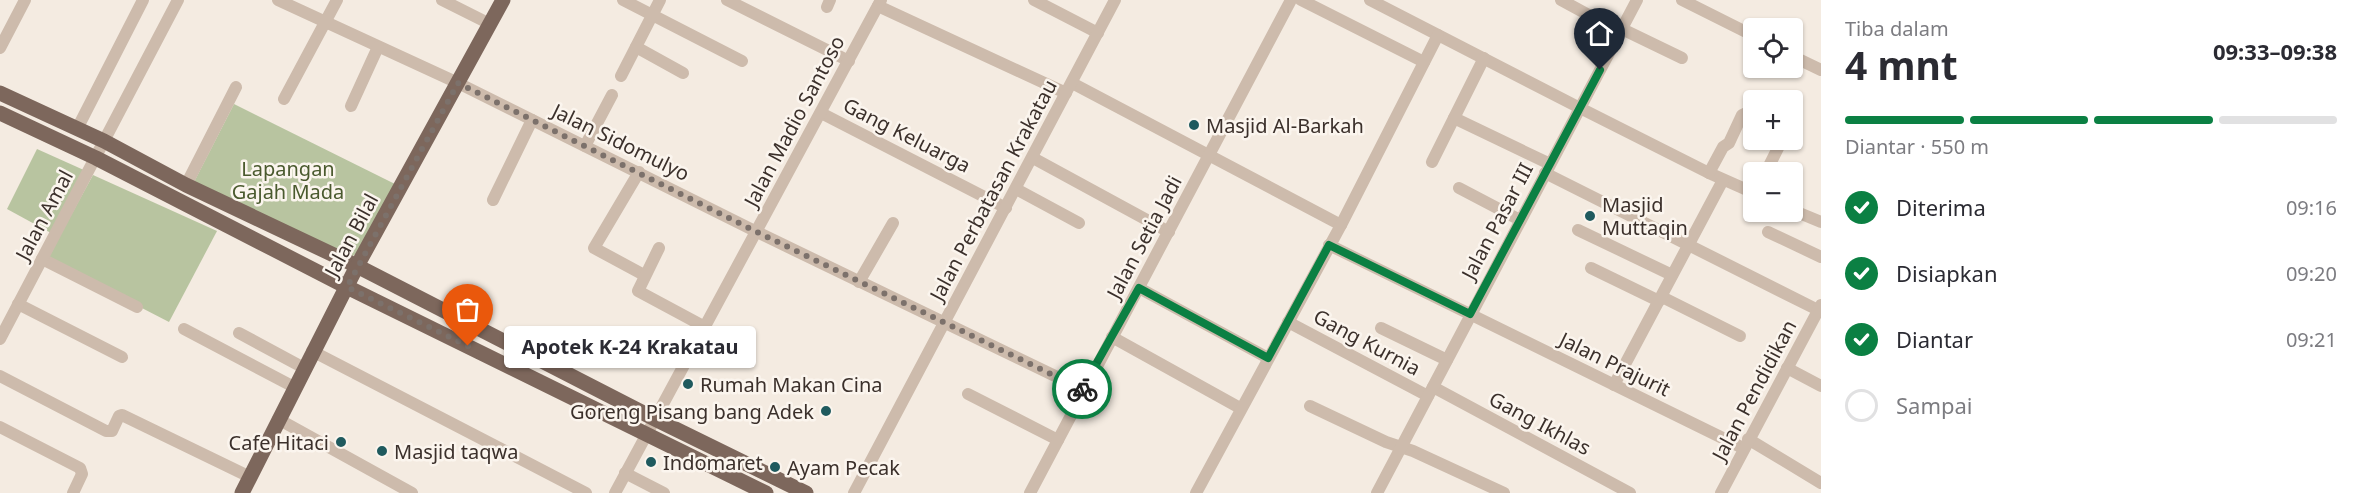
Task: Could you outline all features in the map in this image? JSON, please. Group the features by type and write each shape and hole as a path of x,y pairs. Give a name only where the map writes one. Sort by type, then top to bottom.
{"main road":[{"name":"Jalan Bilal","path":"242,493 357,266 503,0"},
{"path":"0,93 104,141 186,184 357,266 655,419 806,493"},
{"path":"0,113 96,158 347,287 756,491"}],"street":[{"path":"0,48 25,0"},
{"path":"77,129 143,0"},
{"name":"Jalan Amal","path":"0,339 178,0"},
{"name":"Jalan Sidomulyo","path":"278,0 458,83 757,232 1083,390"},
{"path":"284,99 337,0"},
{"path":"442,0 490,24"},
{"path":"623,0 742,61"},
{"path":"621,76 660,0"},
{"path":"727,0 849,61"},
{"path":"1034,0 1098,33"},
{"name":"Jalan Perbatasan Krakatau","path":"854,493 1115,0"},
{"name":"Jalan Setia Jadi","path":"1030,493 1291,0"},
{"path":"1301,0 1424,62"},
{"path":"1371,0 1580,108 1743,188"},
{"path":"1561,0 1682,58"},
{"name":"Jalan Pasar III","path":"1377,493 1637,0"},
{"path":"1682,0 1743,30"},
{"path":"880,3 1069,88 1341,225"},
{"name":"Jalan Madio Santoso","path":"615,493 880,3"},
{"path":"1196,493 1238,407 1341,225 1438,35"},
{"path":"351,106 378,47"},
{"path":"636,48 683,73"},
{"path":"1432,162 1484,58"},
{"path":"1803,61 1821,70"},
{"path":"186,184 236,87"},
{"path":"585,146 612,95"},
{"name":"Gang Keluarga","path":"821,113 1006,207"},
{"path":"1709,173 1723,147 1729,143 1743,114"},
{"path":"1454,118 1818,315"},
{"path":"493,200 532,120"},
{"path":"1033,158 1169,232"},
{"path":"639,172 594,248 644,275"},
{"path":"1614,385 1723,180"},
{"path":"1459,188 1520,220"},
{"path":"1016,189 1079,223"},
{"path":"1803,215 1821,222"},
{"path":"859,282 893,223"},
{"path":"1578,230 1672,275"},
{"path":"1768,232 1821,257"},
{"name":"Jalan Prajurit","path":"1329,245 1614,385 1746,444 1821,483"},
{"path":"659,248 644,275 638,289 639,292 705,327"},
{"path":"42,259 137,307"},
{"path":"1591,268 1740,336"},
{"path":"1139,288 1266,357"},
{"path":"18,304 122,357"},
{"name":"Jalan Pendidikan","path":"1721,493 1787,368 1818,315"},
{"name":"Gang Kurnia","path":"1288,322 1430,392"},
{"path":"1381,328 1447,360"},
{"path":"184,329 294,387"},
{"path":"239,333 304,368"},
{"path":"1112,337 1238,407"},
{"path":"312,351 586,493"},
{"path":"1787,368 1821,386"},
{"path":"0,376 106,431 112,431 122,415 250,477"},
{"name":"Gang Ikhlas","path":"1430,392 1630,493"},
{"path":"968,394 1058,440"},
{"path":"1310,406 1386,442 1413,450 1504,493"},
{"path":"278,418 412,493"},
{"path":"0,427 80,468 82,474 73,493"},
{"path":"625,473 664,493"}],"green space":[{"name":"Lapangan Gajah Mada","path":"234,104 397,185 363,248 353,256 343,254 194,182"},
{"path":"37,149 86,171 51,233 7,209"},
{"path":"93,175 217,231 169,322 47,259"}],"way so far":[{"path":"468,346 347,287 458,83 757,232 1082,389"}],"place":[{"name":"Masjid Al-Barkah","path":"1194,125"},
{"name":"Masjid Muttaqin","path":"1590,216"},
{"name":"Apotek K-24 Krakatau","path":"468,346"},
{"name":"Rumah Makan Cina","path":"688,384"},
{"name":"Goreng Pisang bang Adek","path":"826,411"},
{"name":"Cafe Hitaci","path":"341,442"},
{"name":"Masjid taqwa","path":"382,451"},
{"name":"Indomaret","path":"651,462"},
{"name":"Ayam Pecak","path":"775,467"}],"route":[{"path":"1082,389 1139,288 1268,358 1329,245 1470,314 1600,70"}]}
